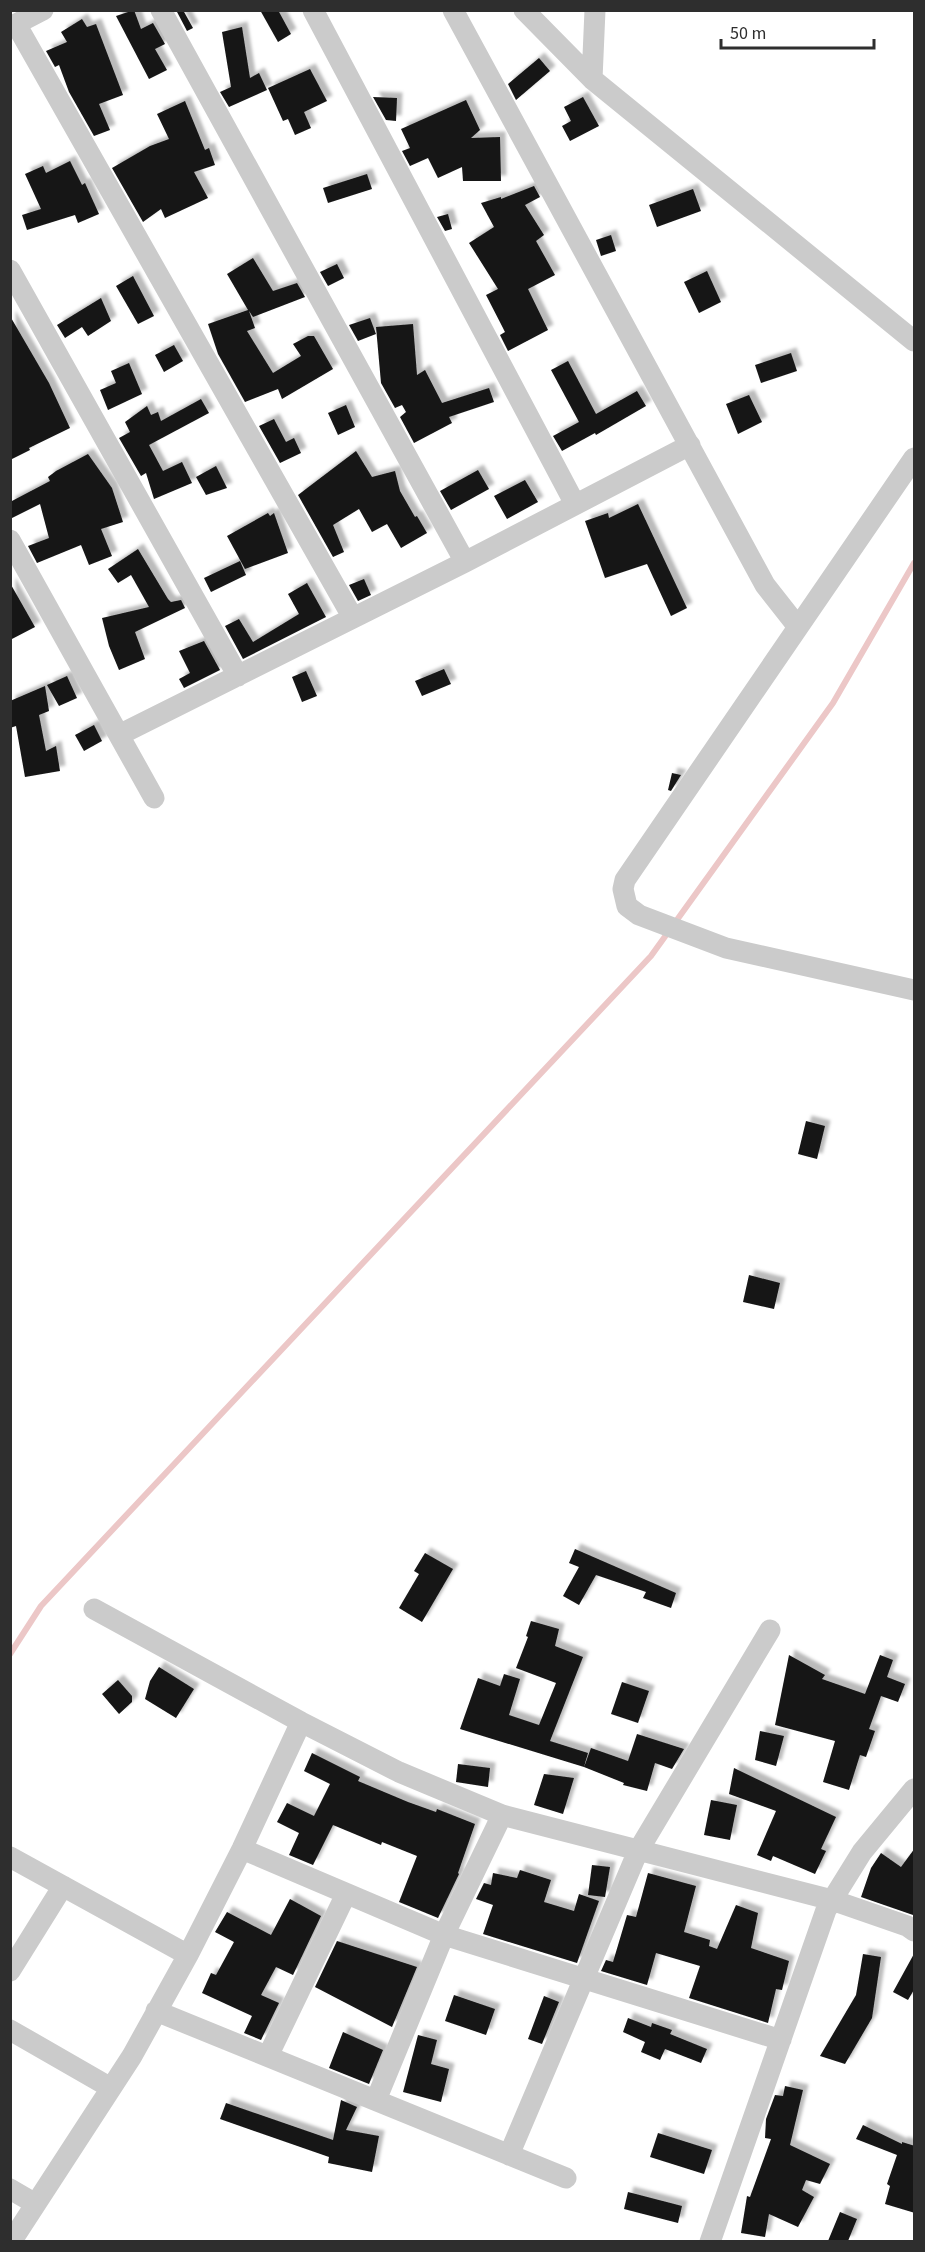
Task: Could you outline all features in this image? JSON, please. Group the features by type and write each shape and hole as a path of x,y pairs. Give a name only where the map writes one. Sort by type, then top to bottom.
{"street":[{"path":"43,10 13,25 353,618"},
{"path":"162,10 465,562"},
{"path":"313,10 575,504"},
{"path":"453,10 765,585 798,627"},
{"path":"524,10 592,79 915,341"},
{"path":"592,79 595,10"},
{"path":"10,270 238,676"},
{"path":"119,735 465,562 690,446"},
{"path":"915,458 625,880 623,889 627,906 639,915 726,948 915,990"},
{"path":"10,540 154,798"},
{"path":"94,1609 301,1722 399,1772 502,1815 832,1900 907,1926 915,1931"},
{"path":"509,2155 638,1851 770,1630"},
{"path":"11,2241 132,2056 188,1955 242,1849 301,1722"},
{"path":"710,2241 826,1910 862,1852 915,1789"},
{"path":"376,2100 444,1935 502,1815"},
{"path":"242,1849 444,1935 781,2040"},
{"path":"10,1857 188,1955"},
{"path":"10,1971 63,1886"},
{"path":"268,2056 346,1894"},
{"path":"156,2010 566,2178"},
{"path":"10,2030 111,2088"},
{"path":"10,2189 34,2203"}],"building":[{"path":"134,10 141,29 153,23 165,44 155,49 167,70 149,79 116,16"},
{"path":"176,10 183,10 193,28 187,31"},
{"path":"260,10 278,10 291,34 278,42"},
{"path":"82,19 87,27 96,24 123,95 99,104 110,130 94,136 69,92 59,65 55,67 46,51 67,42 61,32"},
{"path":"242,27 250,78 259,73 267,90 229,107 220,92 231,87 222,32"},
{"path":"539,58 550,71 516,100 508,84"},
{"path":"310,69 327,101 304,112 311,128 295,135 288,119 283,121 268,88"},
{"path":"373,97 397,98 396,121 386,120"},
{"path":"583,97 599,126 570,141 562,126 571,121 564,107"},
{"path":"466,100 480,130 471,138 500,137 501,181 463,181 462,167 438,178 428,158 410,166 402,151 410,148 401,129"},
{"path":"185,101 205,150 209,148 215,165 194,172 208,198 165,218 161,209 143,222 112,168 150,146 169,139 157,114"},
{"path":"70,161 82,185 85,183 99,214 78,223 75,215 27,230 22,215 41,209 25,174 43,166 46,173"},
{"path":"367,174 372,189 328,203 323,188"},
{"path":"534,186 540,197 525,205 544,235 536,241 555,275 528,289 548,330 508,351 500,335 505,332 486,295 498,289 469,243 494,227 481,203 501,197 501,199"},
{"path":"693,189 701,211 657,227 649,205"},
{"path":"448,214 452,229 445,231 437,217"},
{"path":"611,235 616,251 601,256 596,240"},
{"path":"253,258 273,291 297,283 305,297 253,317 249,311 255,328 247,331 273,373 301,356 293,344 308,336 314,336 333,369 282,399 278,389 245,402 218,354 208,324 248,310 227,274"},
{"path":"337,264 344,278 328,286 320,272"},
{"path":"707,271 721,302 699,313 684,282"},
{"path":"133,276 154,316 138,324 116,286"},
{"path":"101,298 111,321 88,336 82,327 65,338 57,325"},
{"path":"10,316 49,383 70,428 10,460"},
{"path":"370,318 376,334 358,341 349,325"},
{"path":"413,324 417,375 425,370 442,403 489,388 494,402 449,417 452,423 414,443 400,417 406,412 402,405 395,408 381,383 376,327"},
{"path":"174,345 183,361 164,372 155,355"},
{"path":"791,353 797,371 761,383 755,365"},
{"path":"568,361 596,414 637,391 646,406 596,435 595,433 562,451 553,436 579,422 551,370"},
{"path":"129,363 142,394 108,410 100,390 116,383 111,371"},
{"path":"749,395 762,422 738,434 726,404"},
{"path":"201,399 209,413 149,445 163,471 182,462 192,483 154,499 146,473 141,476 119,438 130,432 125,422 147,406 151,415 158,412 161,421"},
{"path":"346,405 355,427 338,435 328,413"},
{"path":"274,419 286,442 294,438 301,453 280,463 259,426"},
{"path":"356,451 372,477 395,471 400,491 427,533 401,548 387,524 372,532 359,509 333,525 344,552 333,557 298,495"},
{"path":"88,454 112,488 123,522 101,529 112,556 89,565 81,545 37,563 28,546 49,538 40,504 10,519 10,502 50,481 48,477 56,471"},
{"path":"216,466 227,488 206,495 196,477"},
{"path":"478,470 489,489 451,510 440,491"},
{"path":"525,480 538,502 507,519 494,496"},
{"path":"638,504 687,608 671,616 647,564 605,578 585,521 608,513 609,518"},
{"path":"268,513 270,516 274,513 288,553 245,569 227,536"},
{"path":"138,549 168,599 171,602 181,600 185,608 135,632 145,659 119,670 109,646 102,618 149,607 131,575 118,583 108,569"},
{"path":"240,561 246,575 211,592 204,578"},
{"path":"364,579 371,595 358,601 349,585"},
{"path":"10,583 35,627 10,640"},
{"path":"307,583 326,617 243,659 225,626 239,619 253,642 299,614 288,594"},
{"path":"204,641 220,670 184,688 179,679 190,673 179,651"},
{"path":"444,669 451,684 422,696 415,681"},
{"path":"306,671 317,696 302,702 292,677"},
{"path":"67,676 77,698 59,706 47,685"},
{"path":"45,686 49,711 39,715 46,751 56,746 60,771 25,777 16,726 10,728 10,701"},
{"path":"94,725 102,741 84,751 75,735"},
{"path":"672,773 681,775 671,791 668,790"},
{"path":"806,1121 825,1126 817,1159 798,1154"},
{"path":"749,1275 780,1283 774,1309 743,1302"},
{"path":"575,1549 676,1593 671,1608 643,1598 646,1592 596,1575 579,1605 563,1596 579,1567 569,1563"},
{"path":"425,1553 453,1569 422,1622 399,1608 419,1574 414,1571"},
{"path":"531,1621 559,1629 555,1646 583,1657 550,1741 588,1753 584,1767 460,1729 478,1678 500,1686 504,1674 520,1679 509,1715 539,1725 556,1683 516,1668 528,1637 526,1636"},
{"path":"789,1655 825,1675 822,1679 865,1694 880,1655 893,1660 887,1677 905,1684 898,1702 881,1696 869,1729 875,1731 866,1757 860,1755 849,1790 823,1782 835,1741 775,1725"},
{"path":"159,1667 194,1689 176,1718 145,1699 150,1681"},
{"path":"118,1680 132,1696 132,1702 119,1714 102,1694"},
{"path":"622,1682 649,1691 638,1723 611,1714"},
{"path":"760,1731 784,1736 776,1766 755,1760"},
{"path":"637,1734 684,1749 672,1769 655,1763 647,1791 623,1785 624,1783 584,1767 591,1748 628,1761"},
{"path":"312,1753 360,1777 358,1781 408,1802 436,1812 437,1809 475,1824 459,1874 438,1918 399,1902 417,1856 382,1842 381,1845 333,1825 313,1865 289,1855 299,1833 277,1822 287,1803 314,1816 330,1784 304,1771"},
{"path":"458,1764 490,1768 488,1787 456,1782"},
{"path":"734,1768 836,1817 821,1849 826,1851 815,1874 773,1856 771,1861 757,1855 776,1811 729,1794"},
{"path":"544,1774 574,1778 563,1814 534,1805"},
{"path":"711,1800 737,1805 730,1840 704,1835"},
{"path":"915,1848 913,1915 861,1897 871,1868 881,1853 901,1867"},
{"path":"592,1865 610,1867 605,1897 588,1895"},
{"path":"520,1870 551,1880 544,1902 574,1911 579,1894 599,1901 577,1963 483,1934 493,1905 476,1899 484,1883 491,1885 493,1873 517,1878"},
{"path":"648,1873 696,1886 684,1932 710,1940 709,1946 717,1949 736,1905 758,1913 751,1948 789,1961 782,1990 776,1989 768,2023 689,1998 700,1966 656,1953 647,1985 601,1971 606,1960 613,1962 627,1915 636,1917"},
{"path":"290,1899 321,1916 293,1975 276,1967 261,1995 279,2003 261,2040 244,2033 252,2016 202,1993 211,1973 216,1975 234,1942 215,1932 227,1912 271,1935"},
{"path":"337,1941 417,1967 392,2027 315,1987"},
{"path":"915,1952 915,1988 908,2000 893,1992"},
{"path":"863,1954 881,1957 872,2018 845,2064 820,2056 856,1995"},
{"path":"454,1995 495,2009 486,2035 445,2021"},
{"path":"544,1996 559,2002 542,2044 528,2039"},
{"path":"628,2018 651,2027 652,2023 672,2030 670,2034 707,2049 701,2063 665,2049 660,2060 641,2052 645,2042 623,2032"},
{"path":"343,2032 383,2050 369,2084 329,2068"},
{"path":"418,2035 437,2040 431,2064 449,2069 441,2102 403,2092"},
{"path":"785,2086 803,2090 790,2145 830,2164 820,2184 806,2180 802,2190 814,2197 798,2227 769,2214 765,2237 741,2233 747,2196 750,2197 771,2139 765,2138 766,2119 775,2095 783,2096"},
{"path":"341,2100 357,2107 346,2130 379,2136 372,2172 328,2163 329,2157 220,2119 226,2103 333,2140"},
{"path":"863,2125 902,2144 902,2142 915,2146 915,2213 885,2204 890,2186 887,2184 897,2155 856,2139"},
{"path":"658,2133 712,2150 704,2174 650,2157"},
{"path":"628,2192 682,2206 678,2223 624,2209"},
{"path":"840,2212 857,2219 848,2241 828,2241"}],"waterway":[{"path":"10,1654 41,1606 651,956 833,703 914,563"}]}
